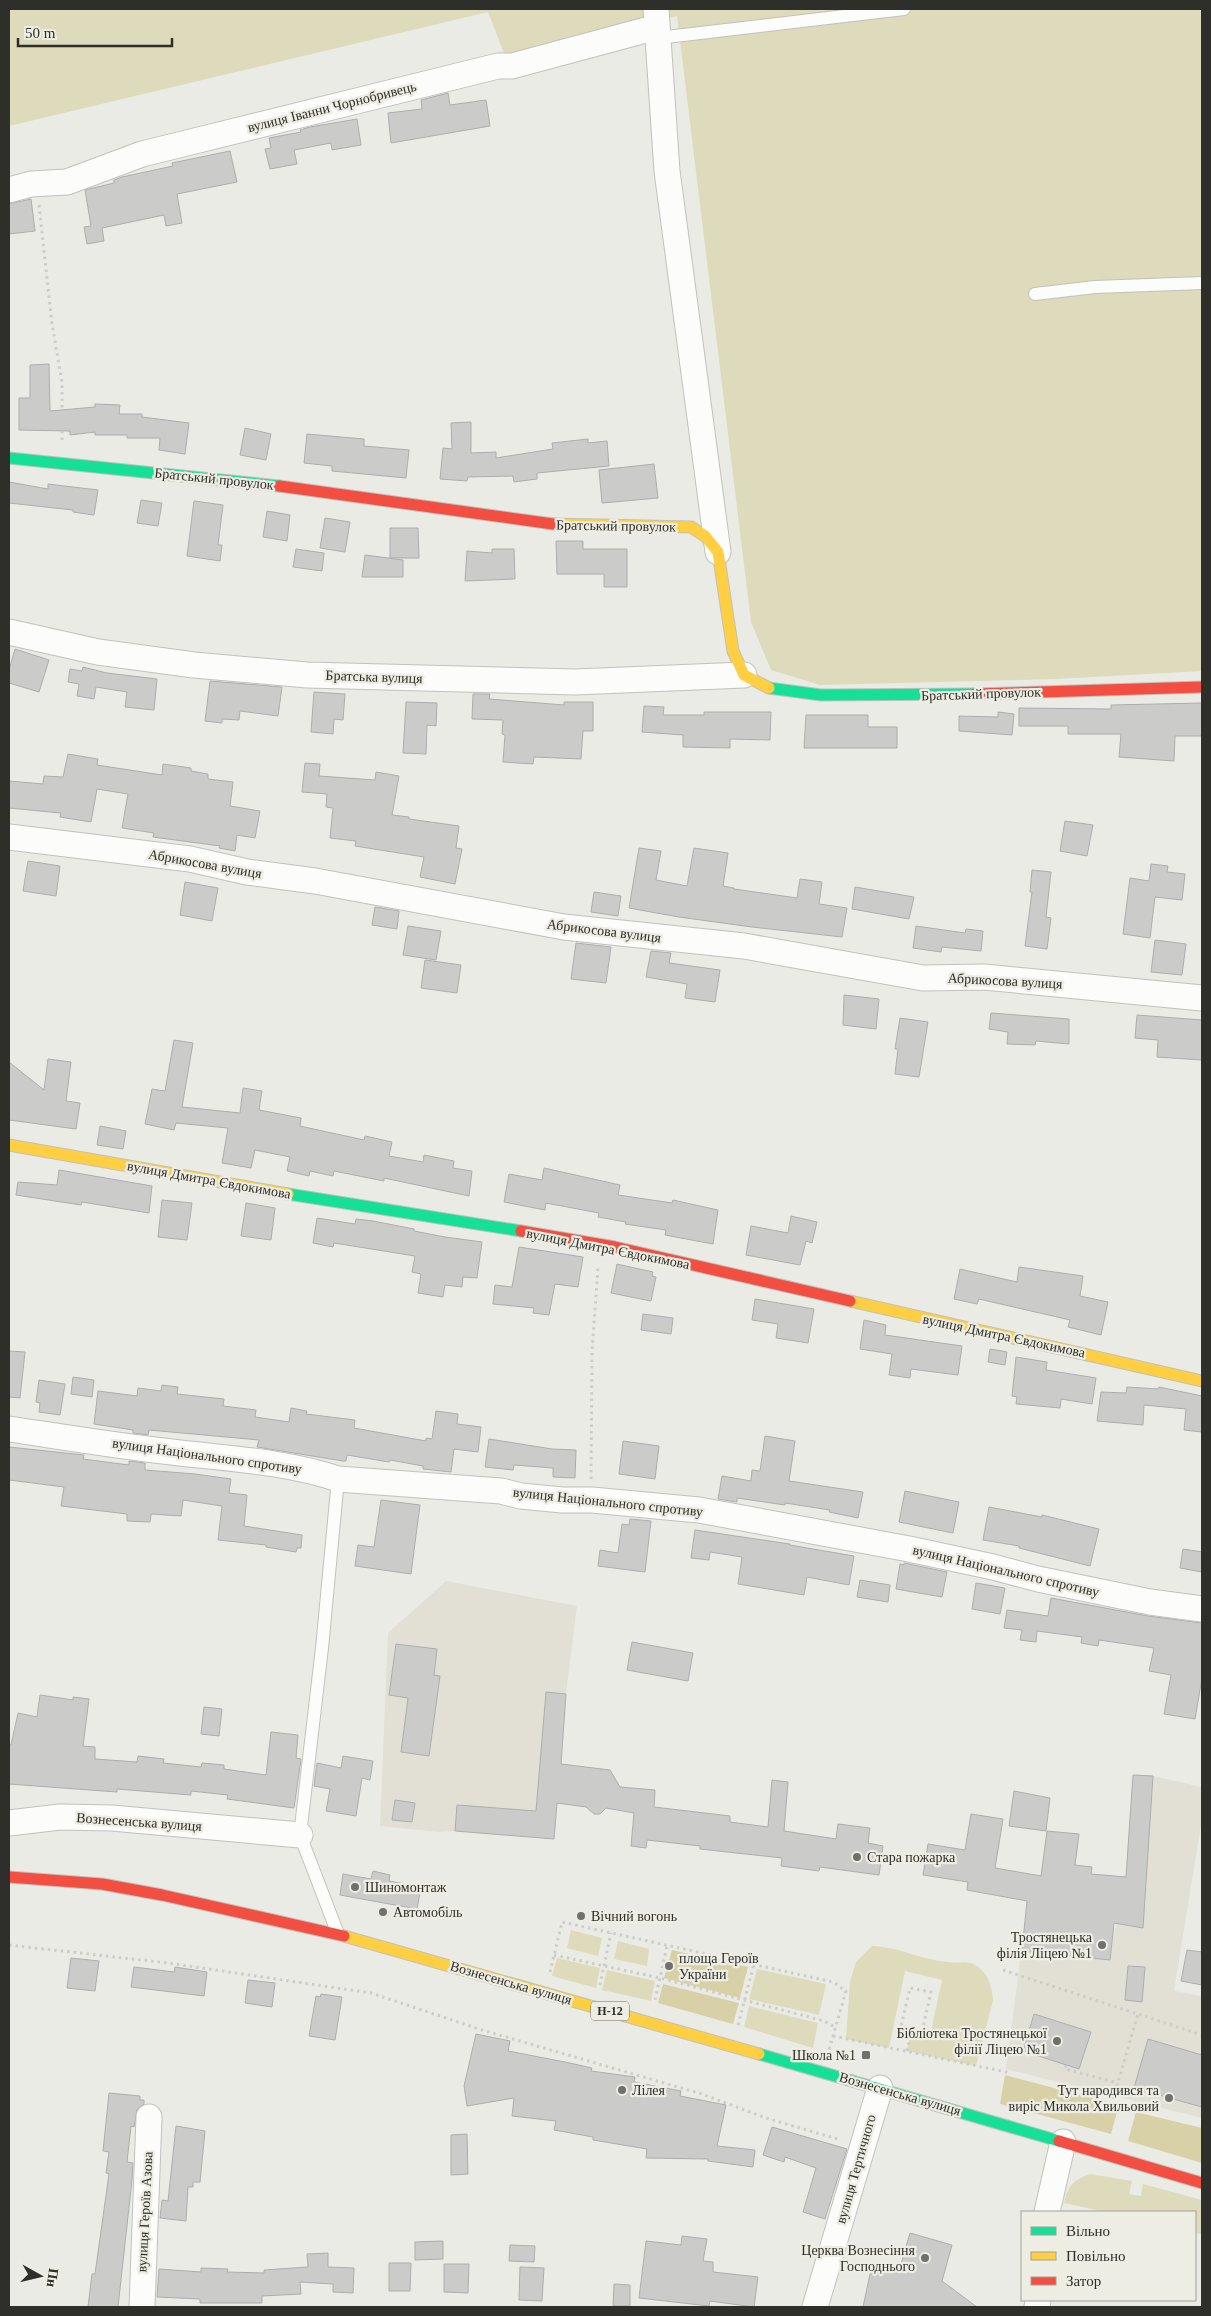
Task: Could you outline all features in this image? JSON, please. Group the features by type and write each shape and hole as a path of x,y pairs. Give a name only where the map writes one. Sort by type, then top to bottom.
{"street":[{"name":"вулиця Іванни Чорнобривець","path":"9,190 36,184 67,182 142,154 498,66 512,66 657,25"},
{"path":"657,25 667,171 733,651 744,675"},
{"name":"Братський провулок","path":"9,458 329,492 549,524 691,527 705,536 718,552"},
{"name":"Братська вулиця","path":"9,632 98,652 194,665 307,675 575,682 744,675"},
{"name":"Братський провулок","path":"744,675 772,690 821,695 918,696 1202,687"},
{"name":"Абрикосова вулиця","path":"9,837 190,859 247,872 315,881 564,927 744,946 923,978 984,977 1202,998"},
{"name":"вулиця Дмитра Євдокимова","path":"9,1145 270,1191 375,1206 600,1244 1202,1381"},
{"name":"вулиця Національного спротиву","path":"9,1428 170,1452 255,1461 312,1470 338,1479 501,1491 521,1496 562,1500 592,1500 699,1510 918,1551 1038,1579 1150,1602 1202,1609"},
{"name":"Вознесенська вулиця","path":"9,1823 60,1817 112,1818 300,1835"},
{"name":"Вознесенська вулиця","path":"9,1877 102,1884 162,1894 338,1934 822,2071 1202,2183"},
{"name":"вулиця Тертичного","path":"815,2307 880,2088"},
{"name":"вулиця Героїв Азова","path":"142,2307 150,2117"},
{"path":"1047,2211 1063,2142"}],"lane":[{"path":"657,25 904,9"},
{"path":"1035,294 1095,287 1202,283"},
{"path":"338,1479 322,1648 300,1835 338,1934"}],"path":[{"path":"36,184 52,324 62,382 63,427 60,462"},
{"path":"592,1500 592,1352 600,1244"},
{"path":"549,1977 562,1922 833,1982 846,1991 822,2071"},
{"path":"598,1991 611,1933"},
{"path":"9,1945 168,1963 371,1993 482,2030 702,2094 766,2118 844,2141"},
{"path":"654,2006 667,1946"},
{"path":"554,1955 660,1978 824,2021 834,2027"},
{"path":"736,2029 754,1964"},
{"path":"1003,1970 1202,2034"},
{"path":"910,1988 931,1992 922,2031 912,2028 901,2026 910,1988"},
{"path":"1113,2099 1138,2014"},
{"path":"907,2051 912,2028"},
{"path":"833,2036 1011,2074"},
{"path":"1066,2065 1065,2069 1118,2083"}],"shaded area":[{"path":"9,9 1202,9 1202,671 1056,679 820,685 771,670 751,622 677,16 505,56 488,12 9,126"},
{"path":"446,1581 577,1606 566,1694 554,1839 455,1831 438,1832 380,1826 388,1633"},
{"name":"Тростянецька філія Ліцею №1","path":"1133,1775 1153,1776 1202,1787 1202,1819 1174,1991 1202,1996 1202,2118 1006,2069 1024,1930 1112,1939 1124,1899"},
{"path":"571,1930 602,1938 598,1956 567,1948"},
{"path":"618,1941 649,1949 647,1966 614,1959"},
{"path":"872,1946 892,1949 938,1961 970,1963 978,1967 985,1974 991,1986 993,2001 976,2066 907,2051 910,2036 929,2040 942,1980 905,1971 889,2048 846,2039 850,1982 856,1962"},
{"path":"672,1950 748,1967 740,1998 664,1978"},
{"path":"557,1958 600,1968 596,1988 552,1976"},
{"path":"757,1969 826,1984 819,2015 749,1999"},
{"path":"607,1970 655,1981 651,2001 602,1990"},
{"path":"663,1984 739,2003 733,2024 658,2003"},
{"path":"749,2006 818,2023 813,2048 744,2027"},
{"path":"1005,2075 1119,2105 1111,2134 1000,2104"},
{"path":"1136,2112 1202,2128 1202,2163 1128,2141"},
{"path":"1090,2174 1132,2181 1129,2194 1141,2196 1143,2184 1202,2200 1202,2234 1196,2233 1196,2211 1100,2211 1064,2203 1067,2192 1072,2184"}],"building":[{"path":"448,93 450,105 486,100 490,126 391,143 388,113 422,109 421,100"},
{"path":"357,119 361,145 332,150 331,143 294,150 297,164 270,169 265,149 271,148 269,138 301,132 300,130 310,127"},
{"path":"230,151 237,182 177,194 182,223 166,226 164,215 102,228 104,241 87,244 84,227 91,226 85,190 114,183 114,180 122,177 173,166 172,163"},
{"path":"31,199 35,231 9,234 9,204"},
{"path":"49,364 50,411 95,407 95,404 120,405 119,414 142,414 142,417 189,423 185,454 159,450 160,438 127,438 127,435 95,435 95,432 70,435 70,431 19,430 19,398 30,398 30,365"},
{"path":"471,422 471,453 496,452 496,458 553,449 552,443 588,439 588,443 607,441 609,466 537,473 537,479 514,482 513,476 468,477 467,481 440,479 443,448 452,449 451,423"},
{"path":"245,428 271,434 266,460 240,455"},
{"path":"307,434 364,439 364,446 409,450 406,478 332,471 332,466 304,463"},
{"path":"654,464 658,498 602,503 599,470"},
{"path":"9,482 48,489 48,484 98,490 94,515 73,512 73,510 9,503"},
{"path":"141,500 162,503 158,526 137,523"},
{"path":"194,501 223,505 218,545 222,545 220,561 187,556"},
{"path":"267,511 290,515 287,541 263,537"},
{"path":"325,518 350,522 345,552 320,548"},
{"path":"390,528 418,528 419,558 390,558"},
{"path":"556,541 583,541 583,549 627,549 627,587 604,587 604,574 557,574"},
{"path":"296,549 324,553 322,571 293,567"},
{"path":"492,549 514,549 515,579 465,581 467,551 492,553"},
{"path":"365,555 403,560 403,577 362,577"},
{"path":"15,649 49,660 39,692 9,683 9,670"},
{"path":"83,667 107,673 157,679 154,710 125,707 127,692 96,687 94,699 77,696 79,684 68,682 70,669 82,671"},
{"path":"210,681 282,687 278,716 240,711 239,720 222,719 222,723 205,721"},
{"path":"314,692 345,694 343,720 334,719 333,734 311,732"},
{"path":"473,694 490,694 489,699 564,705 564,702 593,702 593,731 583,731 581,759 534,757 533,764 503,762 505,735 502,734 503,720 472,719"},
{"path":"406,702 437,703 436,726 427,725 426,754 403,753"},
{"path":"1202,703 1202,736 1175,736 1174,761 1119,757 1121,734 1068,734 1068,726 1019,726 1019,708 1111,709 1111,705"},
{"path":"644,706 664,707 663,715 704,715 704,712 771,712 770,740 730,739 730,748 683,747 683,735 642,732"},
{"path":"998,712 1014,714 1012,735 959,731 959,716 998,717"},
{"path":"806,715 868,715 868,727 897,727 897,748 804,748"},
{"path":"68,754 98,759 97,765 162,775 163,764 191,768 191,771 208,774 208,779 233,782 230,806 260,811 255,838 237,835 235,851 219,848 220,846 153,837 154,833 122,828 128,794 97,789 91,822 60,817 61,813 9,808 9,781 43,784 44,776 63,777"},
{"path":"305,763 320,764 319,776 375,780 376,772 399,776 392,815 459,826 456,848 462,849 455,884 420,877 424,857 355,846 356,841 330,838 333,808 326,807 327,794 302,792"},
{"path":"1065,821 1093,825 1087,856 1060,851"},
{"path":"639,848 661,851 656,880 687,886 694,848 728,853 723,886 734,889 797,898 800,879 822,882 819,904 847,908 842,937 752,927 629,908"},
{"path":"28,861 60,866 56,896 23,891"},
{"path":"1151,864 1168,866 1167,872 1185,874 1182,900 1155,897 1150,938 1123,934 1130,878 1149,881"},
{"path":"1032,870 1051,872 1046,917 1051,918 1047,949 1025,946 1032,892 1030,892"},
{"path":"185,882 218,888 212,921 180,915"},
{"path":"855,887 914,897 909,919 852,909"},
{"path":"594,892 621,896 618,916 591,912"},
{"path":"375,907 399,911 397,929 372,925"},
{"path":"408,926 441,931 436,960 403,955"},
{"path":"916,926 965,933 966,929 983,931 981,951 942,947 941,952 913,948"},
{"path":"1155,940 1186,944 1182,975 1151,972"},
{"path":"576,943 611,947 606,983 571,979"},
{"path":"651,951 671,953 669,963 720,970 715,1002 685,998 687,984 646,977"},
{"path":"425,960 461,965 457,993 421,988"},
{"path":"844,995 879,999 876,1029 843,1025"},
{"path":"991,1013 1069,1019 1069,1044 1036,1041 1035,1045 1007,1044 1008,1032 989,1029"},
{"path":"1137,1015 1202,1020 1202,1060 1157,1057 1158,1040 1135,1038"},
{"path":"900,1018 928,1022 919,1077 895,1074 898,1049 895,1049"},
{"path":"174,1040 193,1043 182,1107 240,1113 243,1088 262,1091 259,1110 301,1118 300,1126 364,1140 365,1136 392,1142 389,1156 423,1162 424,1155 454,1161 453,1168 472,1171 469,1196 384,1178 384,1181 334,1171 333,1176 310,1171 309,1176 287,1171 290,1157 255,1150 251,1168 222,1163 228,1128 176,1123 174,1130 145,1124 152,1089 165,1091"},
{"path":"48,1059 71,1062 66,1101 80,1103 76,1129 9,1120 9,1062 44,1090"},
{"path":"100,1126 126,1131 123,1149 97,1145"},
{"path":"544,1168 620,1185 618,1195 672,1203 673,1200 718,1210 713,1244 665,1235 666,1230 625,1224 626,1222 598,1217 599,1213 546,1203 545,1210 504,1202 509,1174 542,1180"},
{"path":"59,1170 152,1186 149,1213 82,1202 81,1205 16,1195 18,1182 57,1185"},
{"path":"162,1200 192,1203 187,1240 158,1237"},
{"path":"246,1203 275,1208 271,1240 241,1236"},
{"path":"791,1216 817,1222 812,1243 806,1241 800,1265 746,1255 751,1226 788,1233"},
{"path":"317,1218 355,1224 356,1219 373,1221 445,1237 482,1242 477,1278 463,1277 462,1287 445,1285 443,1297 418,1293 421,1274 412,1272 415,1256 334,1243 333,1247 313,1243"},
{"path":"519,1247 583,1257 578,1287 555,1284 549,1315 533,1313 534,1308 493,1304 495,1285 512,1287"},
{"path":"617,1264 653,1272 652,1276 656,1277 651,1301 611,1293"},
{"path":"1019,1267 1083,1276 1080,1296 1108,1302 1101,1335 1068,1327 1070,1320 979,1299 977,1304 954,1299 960,1269 1017,1282"},
{"path":"755,1299 814,1309 808,1343 776,1338 778,1324 752,1320"},
{"path":"643,1314 673,1318 671,1334 641,1330"},
{"path":"864,1320 886,1325 885,1335 962,1346 958,1375 911,1369 910,1378 889,1375 892,1354 860,1349"},
{"path":"990,1349 1007,1352 1005,1365 988,1362"},
{"path":"9,1351 25,1352 20,1398 9,1397"},
{"path":"1016,1357 1047,1362 1046,1370 1096,1378 1092,1404 1061,1399 1060,1408 1016,1404 1017,1397 1012,1396"},
{"path":"73,1377 94,1380 92,1397 71,1394"},
{"path":"39,1380 65,1384 60,1415 39,1412 40,1403 36,1402"},
{"path":"162,1385 178,1387 177,1394 224,1399 223,1406 256,1410 255,1417 289,1422 291,1408 307,1411 306,1414 355,1420 354,1428 426,1441 426,1438 432,1439 436,1411 458,1414 457,1424 481,1427 478,1452 454,1449 451,1472 423,1469 423,1466 390,1460 389,1462 347,1455 346,1461 343,1461 257,1447 259,1440 149,1430 148,1435 133,1433 133,1430 94,1424 98,1391 137,1396 138,1388 161,1391"},
{"path":"1127,1387 1158,1389 1159,1387 1202,1396 1202,1432 1184,1430 1186,1409 1144,1405 1143,1425 1097,1421 1101,1392 1126,1393"},
{"path":"765,1436 795,1441 789,1481 863,1492 858,1518 829,1512 830,1510 785,1503 785,1505 737,1498 737,1502 718,1499 722,1476 751,1481 752,1470 760,1471"},
{"path":"489,1439 552,1449 576,1450 575,1478 553,1477 553,1468 514,1465 513,1470 485,1467"},
{"path":"623,1441 659,1446 655,1479 619,1474"},
{"path":"9,1447 84,1455 83,1459 129,1465 129,1461 145,1463 145,1470 231,1479 229,1493 247,1495 244,1526 302,1535 301,1548 297,1548 296,1552 266,1547 266,1545 218,1540 222,1506 183,1500 181,1516 151,1514 150,1522 127,1521 127,1514 61,1506 64,1487 9,1480"},
{"path":"905,1491 959,1502 953,1533 899,1522"},
{"path":"381,1500 420,1505 411,1574 355,1566 358,1545 374,1547"},
{"path":"989,1507 1042,1517 1042,1515 1099,1529 1090,1566 1019,1548 1019,1546 983,1540"},
{"path":"630,1519 651,1521 645,1572 598,1566 600,1550 618,1553 622,1524 629,1525"},
{"path":"695,1530 790,1544 854,1556 849,1585 807,1577 804,1595 738,1584 742,1557 710,1552 709,1560 691,1558"},
{"path":"1183,1549 1202,1552 1202,1572 1180,1568"},
{"path":"904,1563 947,1572 942,1597 896,1589 900,1564 904,1565"},
{"path":"860,1580 890,1585 888,1602 857,1597"},
{"path":"976,1583 1005,1588 1000,1614 972,1609"},
{"path":"1051,1598 1148,1616 1202,1623 1202,1678 1195,1719 1164,1714 1171,1675 1149,1671 1154,1648 1099,1640 1098,1646 1081,1643 1082,1637 1037,1631 1036,1642 1020,1640 1022,1630 1004,1628 1007,1610 1048,1616"},
{"path":"632,1642 693,1653 688,1681 627,1670"},
{"path":"396,1644 437,1649 434,1675 440,1676 429,1756 401,1752 408,1698 389,1695"},
{"path":"546,1692 566,1694 561,1764 610,1770 620,1787 655,1790 654,1807 730,1816 730,1822 768,1827 772,1780 788,1782 784,1831 836,1839 838,1824 870,1828 868,1843 883,1846 879,1875 820,1867 819,1871 781,1866 782,1858 700,1849 700,1846 647,1840 646,1848 631,1846 634,1813 606,1808 600,1814 594,1814 586,1807 557,1803 554,1839 455,1831 457,1805 536,1811"},
{"path":"40,1695 73,1700 73,1697 89,1699 83,1746 95,1747 95,1759 137,1762 138,1756 164,1759 163,1763 201,1767 202,1763 224,1765 224,1769 266,1775 271,1732 298,1735 296,1758 301,1759 294,1808 227,1799 228,1795 191,1791 191,1795 117,1789 117,1792 9,1784 9,1745 11,1745 18,1713 37,1717"},
{"path":"204,1707 222,1709 219,1736 201,1734"},
{"path":"343,1756 373,1761 370,1780 362,1778 356,1816 326,1811 330,1789 314,1786 317,1763 341,1768"},
{"path":"1133,1775 1153,1776 1143,1928 1114,1923 1110,1960 1022,1951 1027,1901 967,1890 968,1882 923,1875 928,1844 965,1850 971,1814 1003,1819 995,1868 1041,1876 1047,1831 1079,1834 1075,1865 1092,1867 1091,1874 1126,1877"},
{"path":"1014,1791 1050,1798 1046,1831 1009,1826"},
{"path":"395,1800 415,1803 412,1822 392,1820"},
{"path":"373,1871 390,1875 389,1881 421,1887 417,1909 340,1895 343,1874 371,1879"},
{"path":"1187,1950 1202,1952 1202,1985 1181,1981"},
{"path":"71,1958 99,1961 95,1991 67,1988"},
{"path":"1128,1966 1145,1967 1142,2002 1125,2000"},
{"path":"134,1967 174,1972 175,1967 207,1972 204,1996 131,1987"},
{"path":"248,1980 275,1983 272,2007 245,2003"},
{"path":"321,1994 342,1997 335,2040 309,2036 316,1996 320,1997"},
{"name":"Бібліотека Тростянецької філії Ліцею №1","path":"1034,2014 1091,2032 1079,2069 1023,2051"},
{"path":"476,2034 510,2041 508,2051 592,2068 591,2071 635,2077 634,2082 681,2091 680,2096 726,2105 717,2146 755,2150 753,2167 708,2161 708,2159 646,2158 647,2149 593,2140 593,2137 554,2130 556,2121 512,2116 514,2098 467,2106 464,2086"},
{"path":"1148,2039 1202,2055 1202,2107 1134,2088"},
{"path":"109,2093 140,2096 140,2100 144,2100 144,2104 137,2110 134,2127 131,2126 127,2162 133,2163 132,2180 118,2307 88,2307 92,2274 95,2274 109,2174 106,2173 109,2152 103,2151"},
{"path":"176,2126 205,2131 200,2182 193,2182 193,2187 188,2187 186,2221 160,2218 162,2200 168,2201"},
{"path":"772,2127 847,2149 825,2219 803,2212 816,2168 785,2157 784,2162 763,2155"},
{"path":"467,2134 468,2174 451,2175 451,2135"},
{"name":"Церква Вознесіння Господнього","path":"910,2233 952,2245 942,2281 977,2307 863,2307 870,2274 899,2271"},
{"path":"682,2236 707,2239 703,2261 713,2262 713,2272 758,2277 754,2307 710,2301 709,2306 639,2298 646,2241 681,2245"},
{"path":"443,2241 443,2259 415,2260 415,2242"},
{"path":"510,2245 535,2246 534,2262 509,2261"},
{"path":"328,2253 328,2267 354,2268 353,2293 333,2292 333,2284 300,2282 301,2294 262,2296 262,2303 200,2303 200,2299 157,2297 159,2269 201,2272 201,2268 228,2269 227,2272 264,2273 264,2270 308,2267 307,2254"},
{"path":"389,2263 411,2263 410,2291 389,2291"},
{"path":"444,2264 469,2264 468,2293 444,2292"},
{"path":"520,2267 544,2268 542,2301 519,2300"},
{"path":"614,2284 630,2285 630,2306 613,2306"}],"traffic: fast":[{"path":"9,458 279,486"},
{"path":"769,688 821,695 975,694"},
{"path":"288,1194 521,1231"},
{"path":"759,2054 1059,2141"}],"traffic: slow":[{"path":"553,524 691,527 705,536 718,552 733,651 744,675 769,688"},
{"path":"9,1145 288,1194"},
{"path":"850,1301 1202,1381"},
{"path":"344,1936 759,2054"}],"traffic: jam":[{"path":"279,486 553,524"},
{"path":"975,694 1202,687"},
{"path":"521,1231 615,1247 850,1301"},
{"path":"9,1877 102,1884 162,1895 344,1936"},
{"path":"1059,2141 1202,2183"}],"place":[{"name":"Стара пожарка","path":"857,1857"},
{"name":"Шиномонтаж","path":"355,1887"},
{"name":"Автомобіль","path":"383,1912"},
{"name":"Вічний вогонь","path":"581,1916"},
{"name":"Тростянецька філія Ліцею №1","path":"1102,1945"},
{"name":"площа Героїв України","path":"669,1966"},
{"name":"Бібліотека Тростянецької філії Ліцею №1","path":"1057,2041"},
{"name":"Школа №1","path":"866,2055"},
{"name":"Лілея","path":"622,2090"},
{"name":"Тут народився та виріс Микола Хвильовий","path":"1169,2098"},
{"name":"Церква Вознесіння Господнього","path":"925,2258"}]}
